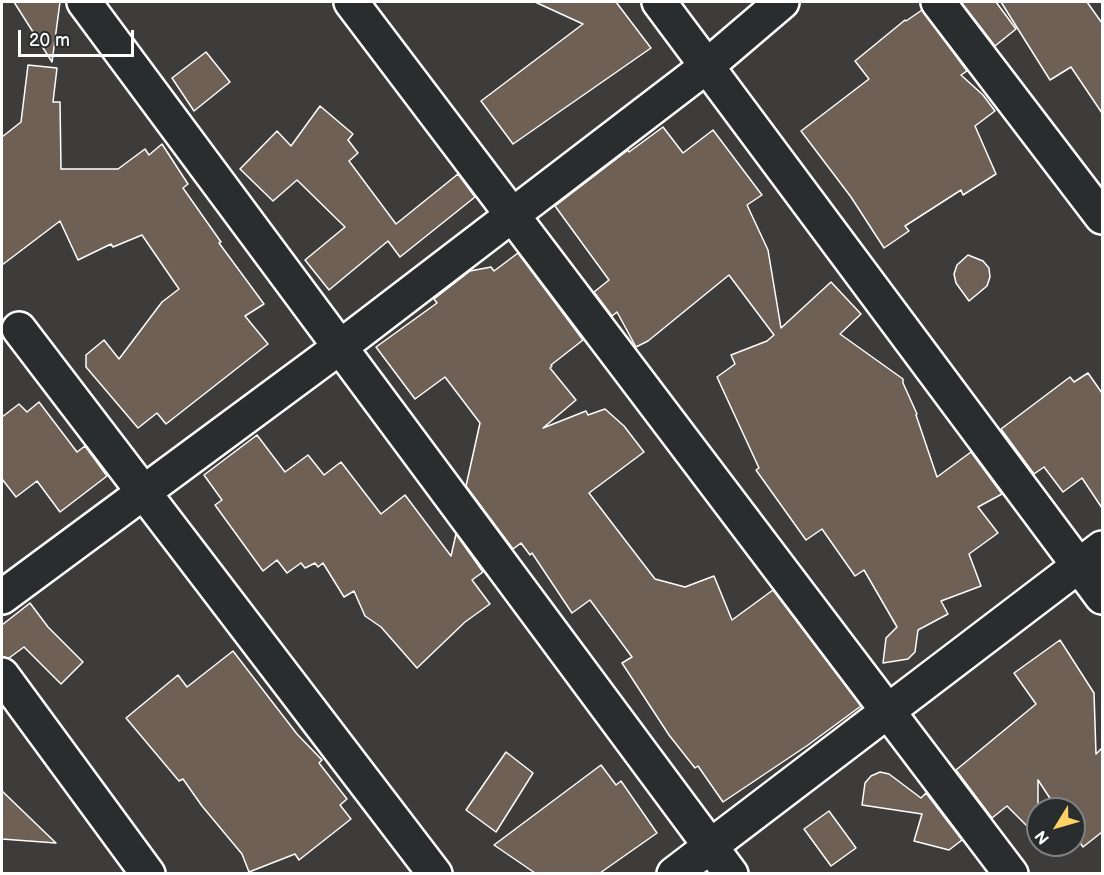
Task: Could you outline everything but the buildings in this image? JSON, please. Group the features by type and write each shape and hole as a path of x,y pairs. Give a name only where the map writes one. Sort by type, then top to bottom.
{"street":[{"path":"84,2 731,873"},
{"path":"351,2 1011,873"},
{"path":"659,2 1091,557 1102,597"},
{"path":"2,597 340,347 707,66 782,2"},
{"path":"938,2 1102,217"},
{"path":"19,329 435,873"},
{"path":"674,873 1091,557"},
{"path":"2,675 148,873"}]}
